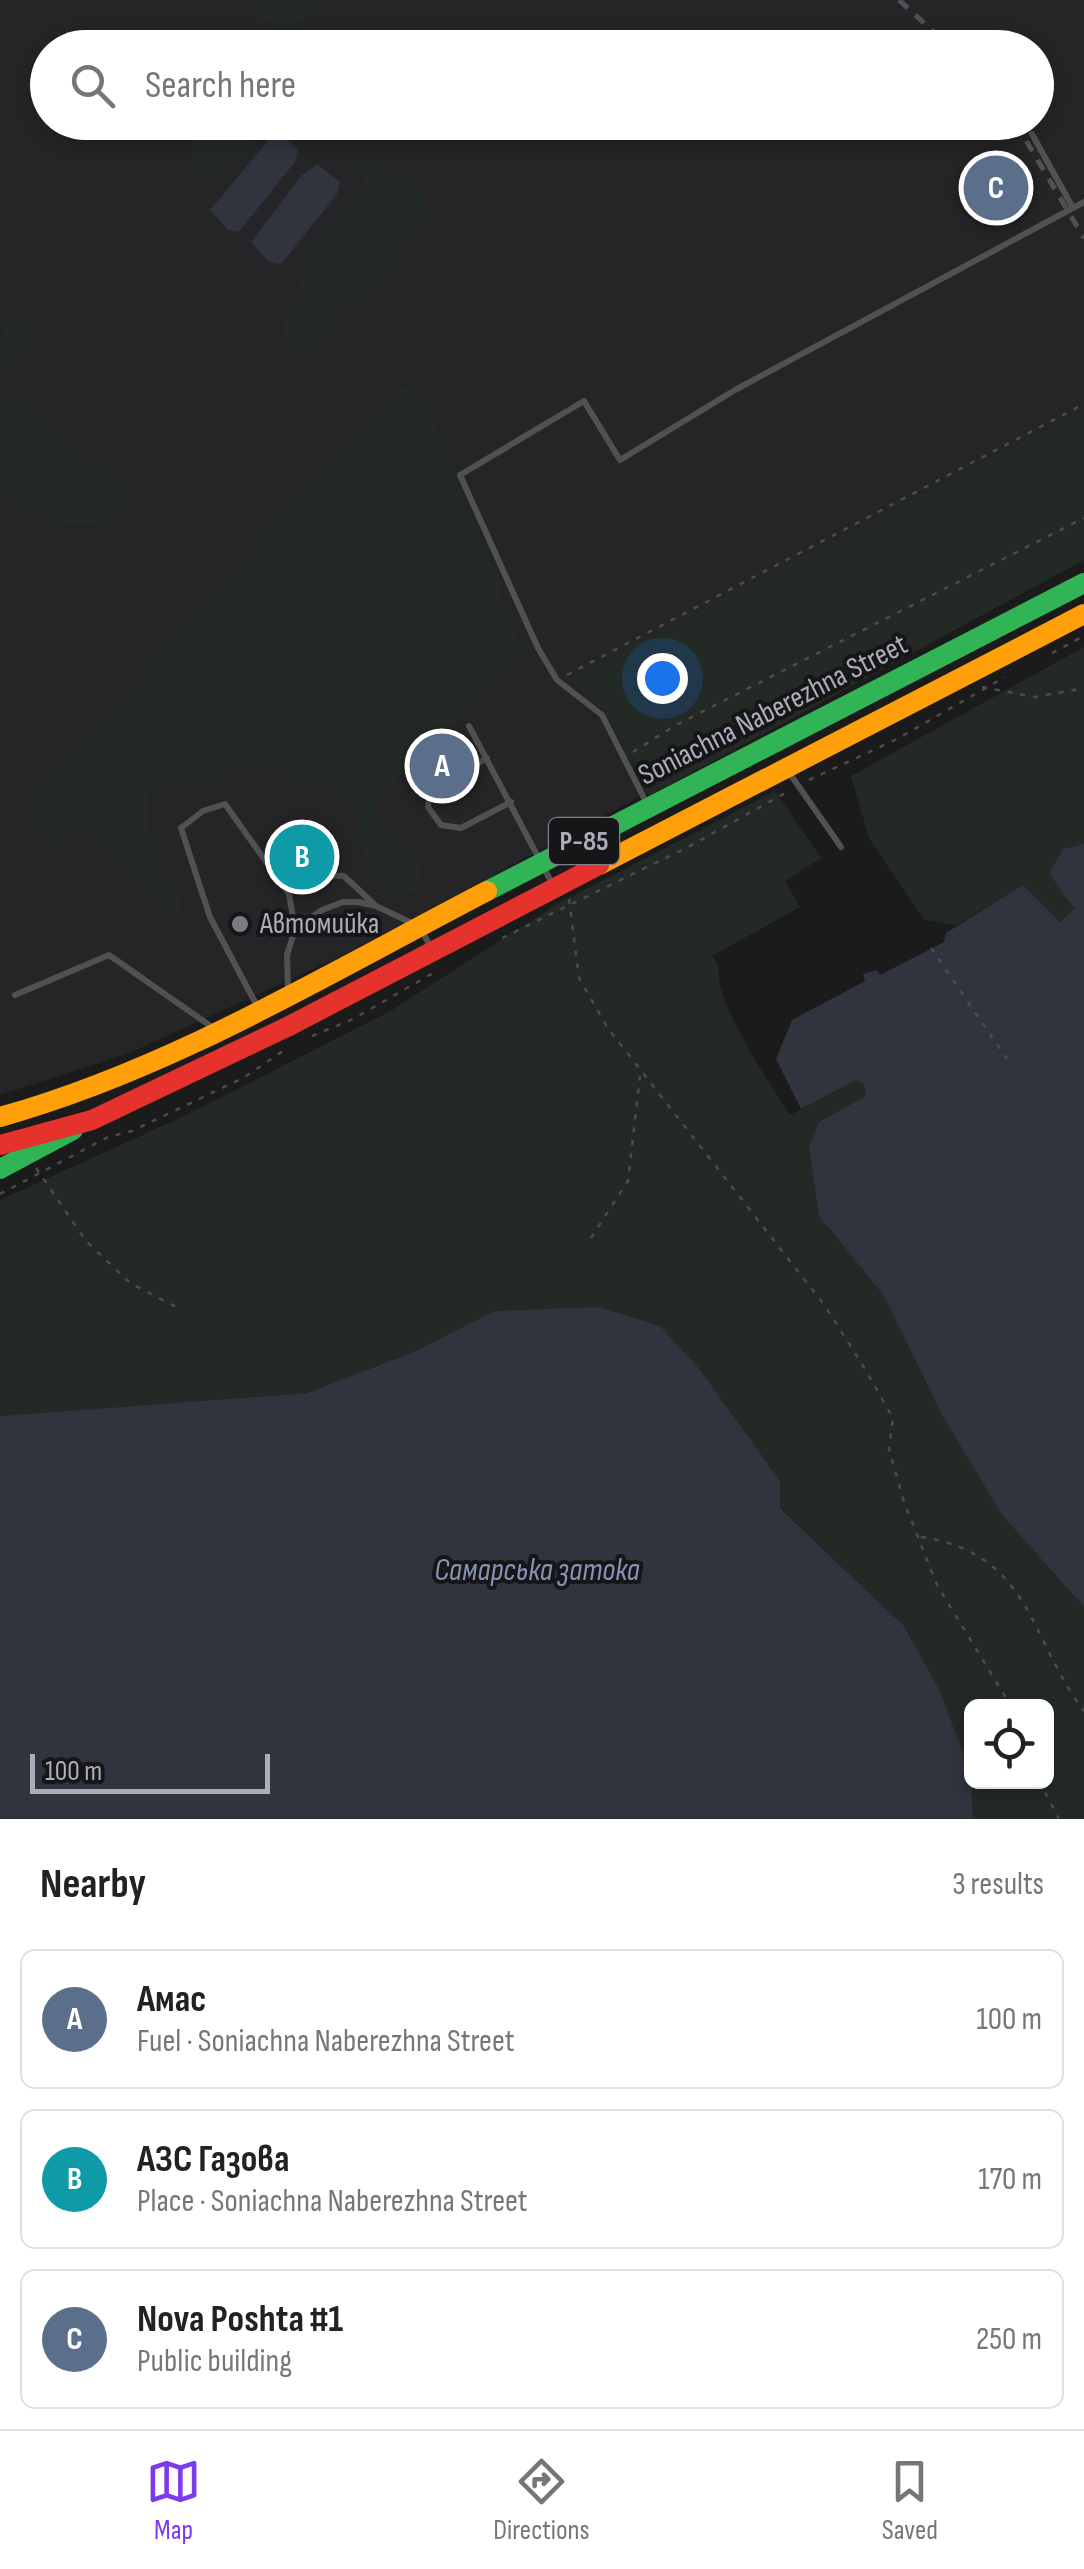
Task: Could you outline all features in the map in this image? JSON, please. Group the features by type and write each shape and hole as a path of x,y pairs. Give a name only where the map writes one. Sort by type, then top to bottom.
{"main road":[{"name":"Soniachna Naberezhna Street","path":"0,1117 82,1094 217,1031 1084,583"},
{"name":"Soniachna Naberezhna Street","path":"0,1146 92,1120 293,1037 558,886 791,777 956,680 1084,614"},
{"path":"0,1169 92,1120"}],"lane":[{"path":"1035,140 1073,208"},
{"path":"649,808 602,715 558,680 538,648 460,476 584,400 620,460 736,390 1084,202"},
{"path":"468,726 541,864 558,886"},
{"path":"487,758 430,791 428,807 441,825 461,828 511,802"},
{"path":"791,777 841,847"},
{"path":"274,1002 295,929 289,894 225,804 203,811 181,828 210,917 274,1002 293,1037"},
{"path":"326,876 344,876 376,906 420,927 437,958"},
{"path":"280,881 299,878"},
{"path":"295,929 343,902 376,906"},
{"path":"16,995 109,955 217,1031"}],"path":[{"path":"558,680 1084,404"},
{"path":"624,758 676,725 1084,518"},
{"path":"1041,657 1084,636"},
{"path":"494,941 732,824 791,777 865,756 1014,671"},
{"path":"956,680 1035,696 1084,688"},
{"path":"558,886 572,904 579,978 640,1074 824,1306 892,1418 889,1449 937,1585 1007,1699"},
{"path":"930,948 1007,1059"},
{"path":"0,1194 108,1138 132,1131 244,1078 293,1037 354,1019 437,958"},
{"path":"591,1238 628,1180 640,1074"},
{"path":"25,1156 41,1173 86,1241 130,1283 182,1310"},
{"path":"920,1537 972,1548 1027,1604 1084,1711"},
{"path":"1043,1789 1059,1819"}],"shaded area":[{"path":"0,0 1084,0 1084,559 344,955 130,1053 0,1095"},
{"path":"257,0 327,0 317,11 285,28 262,19 255,6"},
{"path":"192,140 256,140 239,161 220,172 196,176"},
{"path":"367,156 379,161 383,173 423,189 425,217 378,283 366,293 328,309 330,328 325,345 306,352 286,347 283,318 305,300 297,274 316,241 364,182 359,165"},
{"path":"25,312 32,326 27,341 0,367 6,326"},
{"path":"402,387 416,390 456,465 457,485 500,580 502,608 515,627 521,660 509,673 471,695 451,732 375,798 380,823 415,847 422,876 415,893 397,894 369,864 362,847 357,811 348,796 332,785 288,772 271,756 191,785 149,791 151,839 156,858 178,895 181,909 177,915 162,914 102,841 75,828 50,842 32,833 33,800 301,494"},
{"path":"14,393 37,408 87,460 124,482 137,496 105,520 70,524 35,514 0,494 0,400"},
{"path":"1084,410 1084,560 649,796 606,715 567,680"},
{"path":"1084,647 1084,844 1063,850 1074,909 1059,922 1023,885 957,925 924,920 869,838 851,776"},
{"path":"775,791 821,858 785,881 800,907 712,956 719,967 725,1000 734,1020 790,1115 856,1080 864,1084 866,1096 819,1216 884,1296 942,1415 1002,1515 1084,1607 1084,1819 973,1819 972,1789 1054,1789 1054,1699 964,1699 964,1757 940,1691 904,1626 780,1507 779,1481 698,1367 660,1326 494,1311 416,1351 307,1393 0,1416 0,1200 184,1116 389,1012 557,904"}],"water":[{"path":"268,140 286,140 298,150 295,162 239,232 228,230 210,210"},
{"path":"317,164 340,182 337,194 281,264 269,262 251,242 301,176"},
{"path":"1084,844 1084,1607 1002,1515 942,1415 884,1296 819,1216 809,1146 819,1122 866,1096 864,1084 856,1080 801,1109 776,1059 792,1020 865,981 863,974 877,970 880,975 944,942 946,933 1023,885 1060,922 1074,908 1049,873 1063,849"},
{"name":"Самарська затока","path":"598,1307 660,1326 698,1367 780,1481 780,1508 904,1626 940,1691 964,1755 964,1789 972,1789 973,1819 0,1819 0,1416 307,1393 416,1351 494,1311"}],"railway":[{"path":"899,0 932,30"},
{"path":"1026,140 1084,238"}],"traffic: fast":[{"path":"487,891 1084,583"},
{"path":"0,1169 73,1130"}],"traffic: slow":[{"path":"599,865 1084,614"},
{"path":"0,1117 64,1097 188,1046 487,891"}],"traffic: jam":[{"path":"0,1145 92,1120 287,1027 599,865"}],"place":[{"name":"Nova Poshta #1","path":"996,188"},
{"name":"Амас","path":"442,766"},
{"name":"АЗС Газова","path":"302,857"},
{"name":"Автомийка","path":"240,924"}]}
